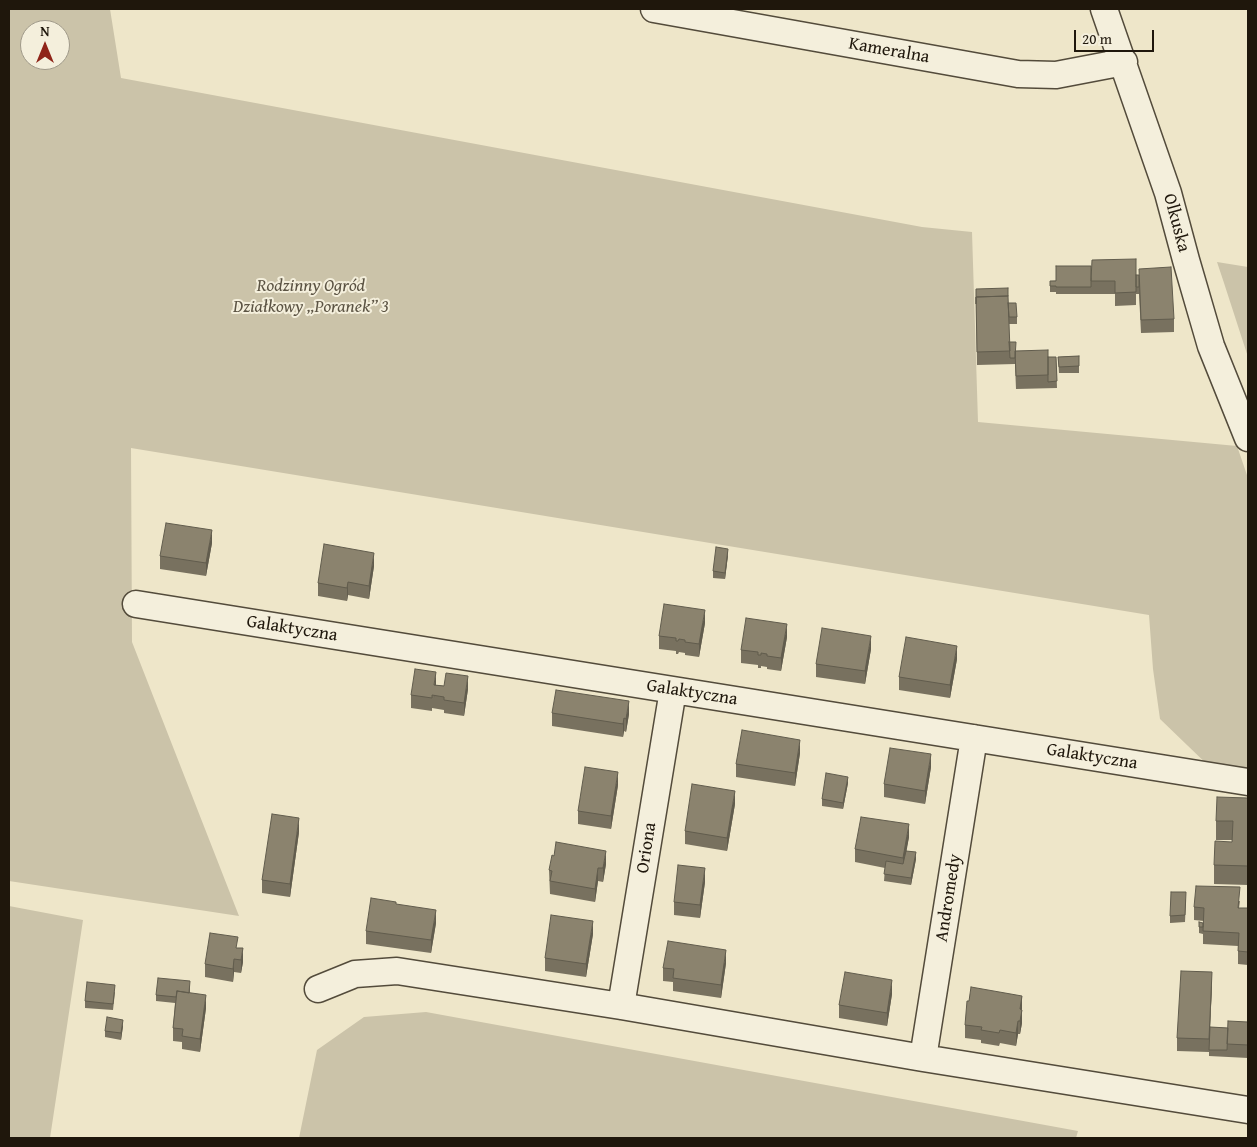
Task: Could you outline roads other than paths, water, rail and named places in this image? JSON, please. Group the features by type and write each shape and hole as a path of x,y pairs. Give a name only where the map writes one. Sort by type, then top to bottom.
{"street":[{"name":"Kameralna","path":"654,9 1018,74 1056,75 1124,62"},
{"name":"Olkuska","path":"1104,9 1168,193 1211,346 1248,438"},
{"name":"Galaktyczna","path":"136,604 1248,782"},
{"name":"Oriona","path":"621,1006 673,690"},
{"name":"Andromedy","path":"923,1058 974,738"},
{"path":"318,989 355,974 397,971 621,1006 923,1058 1248,1110"}],"park label":[{"name":"Rodzinny Ogród Działkowy „Poranek” 3","path":"311,296"}]}
